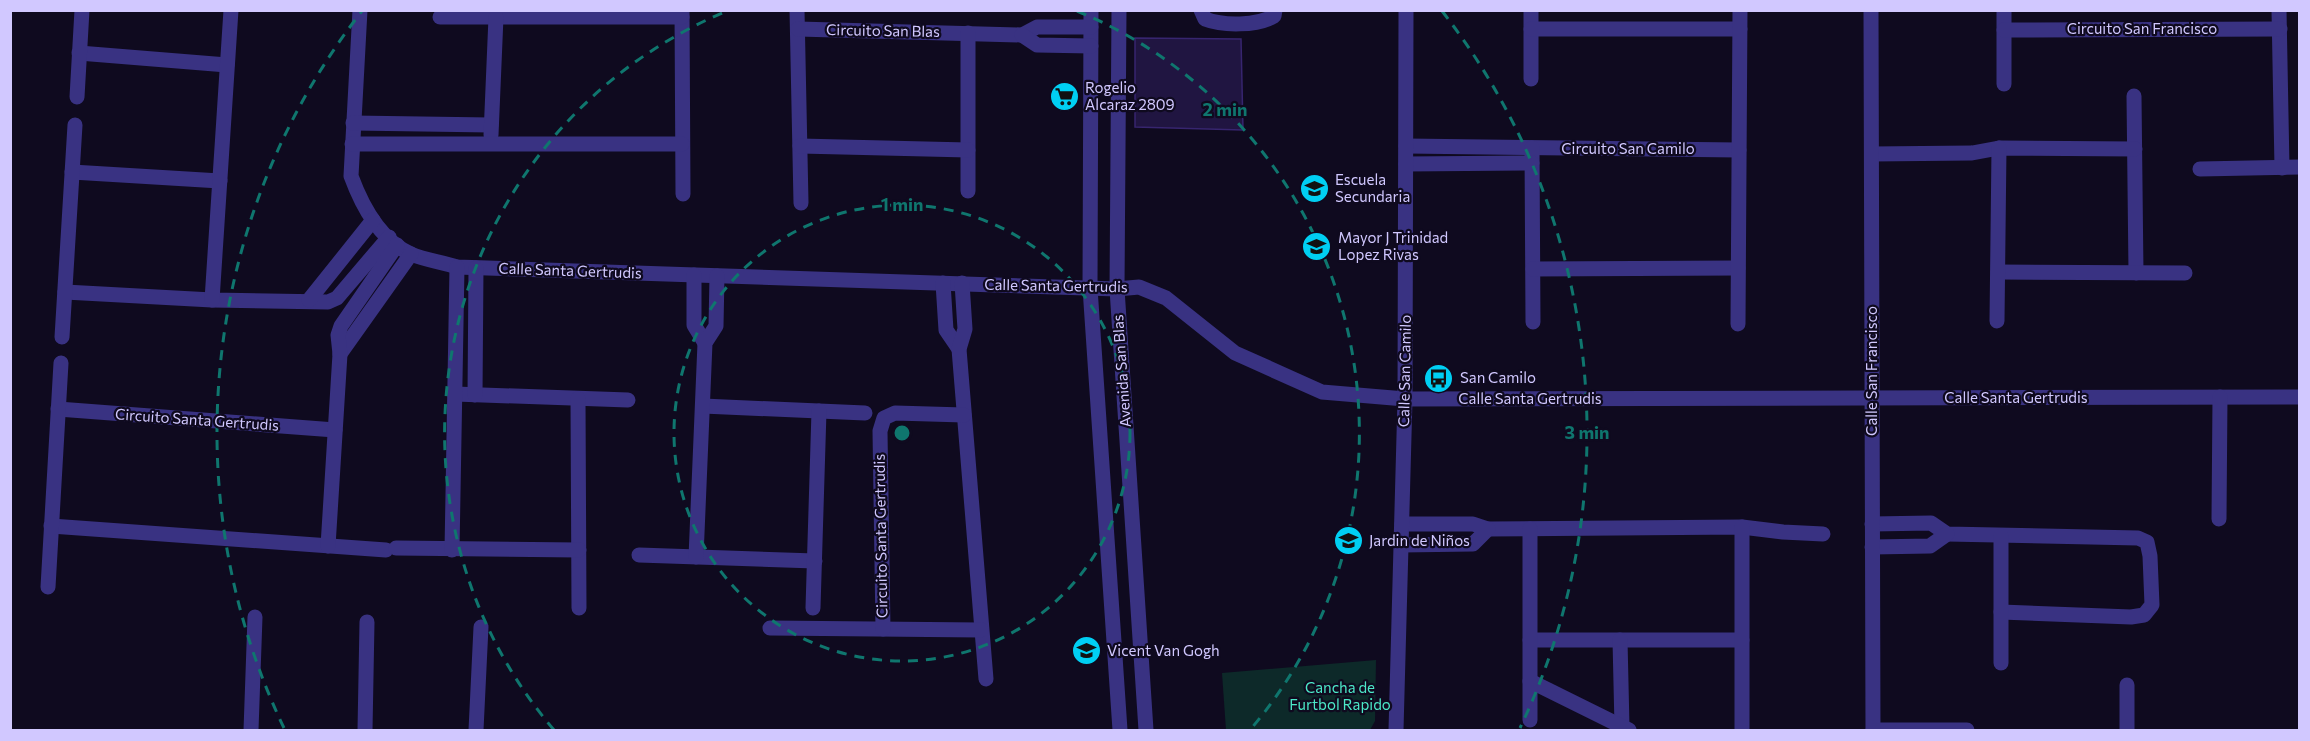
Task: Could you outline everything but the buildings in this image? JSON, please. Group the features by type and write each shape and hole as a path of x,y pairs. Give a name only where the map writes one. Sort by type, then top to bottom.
{"street":[{"path":"77,97 82,10"},
{"path":"212,300 231,10"},
{"name":"Calle Santa Gertrudis","path":"360,10 351,176 359,199 373,220 393,241 411,254 457,267 1117,289 1138,287 1166,298 1235,352 1322,392 1405,399 2300,397"},
{"path":"797,10 801,203"},
{"name":"Avenida San Blas","path":"1091,10 1090,288 1120,730"},
{"name":"Avenida San Blas","path":"1119,10 1117,289 1146,730"},
{"path":"1201,10 1205,19 1215,22 1263,22 1274,16 1275,10"},
{"name":"Calle San Camilo","path":"1396,730 1405,399 1406,10"},
{"path":"1531,10 1531,79"},
{"path":"1738,324 1740,10"},
{"name":"Calle San Francisco","path":"1871,10 1872,730"},
{"path":"2004,10 2004,84"},
{"path":"2279,10 2282,168"},
{"path":"440,17 682,14 683,194"},
{"path":"490,144 496,17"},
{"name":"Circuito San Blas","path":"798,29 1022,35 1037,27 1091,27"},
{"path":"1531,29 1740,29"},
{"name":"Circuito San Francisco","path":"2004,30 2280,29"},
{"path":"968,33 968,191"},
{"name":"Circuito San Blas","path":"1022,35 1037,45 1091,46"},
{"path":"80,53 227,64"},
{"path":"2134,96 2136,273"},
{"path":"353,123 491,125"},
{"path":"62,338 75,125"},
{"path":"352,144 682,144"},
{"path":"800,146 968,150"},
{"path":"1406,146 1532,155 1533,322"},
{"path":"1997,321 1999,148"},
{"path":"1872,154 1972,153 1999,148 2135,149"},
{"name":"Circuito San Camilo","path":"1406,164 1532,155 1739,150"},
{"path":"2200,169 2300,167"},
{"path":"72,172 220,181"},
{"path":"309,300 373,220"},
{"path":"65,292 212,300 328,302 337,298 393,241"},
{"path":"328,546 340,354 338,334 393,241"},
{"path":"340,354 411,254"},
{"path":"452,550 457,267"},
{"path":"475,395 476,268"},
{"path":"1533,269 1738,268"},
{"path":"1998,272 2186,273"},
{"path":"694,275 694,325 705,343"},
{"path":"696,557 705,343 716,326 717,276"},
{"path":"943,283 946,330 959,350"},
{"path":"962,283 965,328 959,350 986,679"},
{"path":"48,587 61,363"},
{"path":"455,394 628,400"},
{"path":"2219,519 2220,398"},
{"path":"578,399 579,608"},
{"path":"703,406 865,413"},
{"name":"Circuito Santa Gertrudis","path":"58,410 335,430"},
{"path":"813,608 819,411"},
{"name":"Circuito Santa Gertrudis","path":"883,629 880,431 884,418 895,413 964,415"},
{"path":"1872,524 1930,523 1947,534 2143,539 2147,542 2150,556 2152,604 2144,615 2138,617 2001,612"},
{"path":"1402,525 1473,525 1488,530 1742,527 1823,534"},
{"path":"51,526 391,549 579,550"},
{"path":"1742,527 1742,730"},
{"path":"1530,529 1530,720"},
{"path":"1401,545 1473,544 1488,530"},
{"path":"1872,547 1930,546 1947,534"},
{"path":"2001,536 2001,663"},
{"path":"639,555 815,561"},
{"path":"251,730 255,617"},
{"path":"365,730 368,622"},
{"path":"476,730 481,627"},
{"name":"Circuito Santa Gertrudis","path":"770,628 981,630"},
{"path":"1530,640 1742,640"},
{"path":"1620,640 1626,729"},
{"path":"1530,681 1626,729"},
{"path":"2127,685 2127,730"},
{"path":"1872,730 1967,730"}],"green space":[{"name":"Cancha de Furtbol Rapido","path":"1376,660 1375,721 1370,730 1226,730 1222,673"}],"place":[{"name":"Rogelio Alcaraz 2809","path":"1064,97"},
{"name":"Escuela Secundaria","path":"1314,189"},
{"name":"Mayor J Trinidad Lopez Rivas","path":"1317,247"},
{"name":"San Camilo","path":"1439,378"},
{"name":"Jardin de Niños","path":"1348,541"},
{"name":"Vicent Van Gogh","path":"1086,651"}]}
